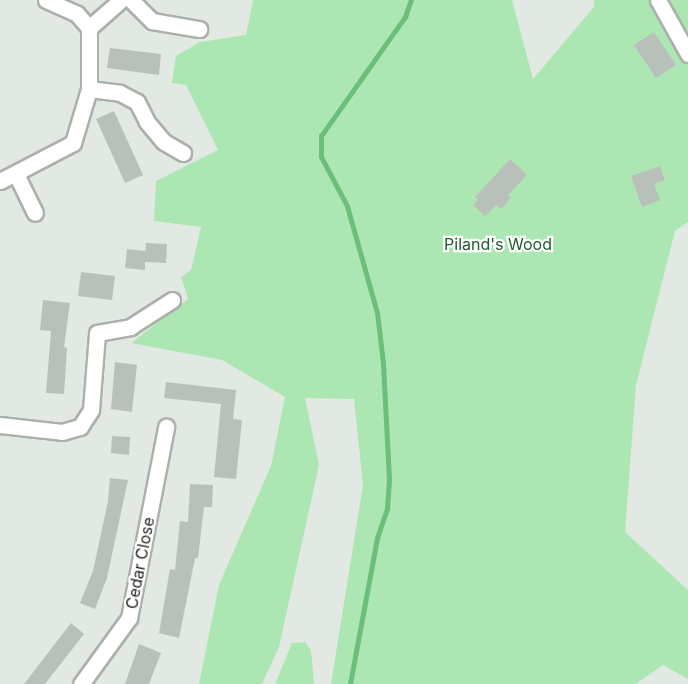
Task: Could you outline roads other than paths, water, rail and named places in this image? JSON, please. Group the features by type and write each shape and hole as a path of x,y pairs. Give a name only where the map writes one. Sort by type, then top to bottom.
{"street":[{"path":"0,181 73,143 88,89 89,28 77,14 46,0"},
{"path":"89,28 121,0"},
{"path":"131,0 152,21 199,29"},
{"path":"657,0 688,54"},
{"path":"88,89 120,93 136,102 147,122 164,142 183,153"},
{"path":"16,174 35,213"},
{"path":"0,425 62,432 80,427 91,410 97,333 130,327 172,300"},
{"name":"Cedar Close","path":"81,684 129,618 166,427"}],"waterway":[{"path":"350,684 377,538 387,509 389,479 383,363 377,313 347,206 321,157 321,136 405,17 411,0"}],"park label":[{"name":"Piland's Wood","path":"498,244"}]}
